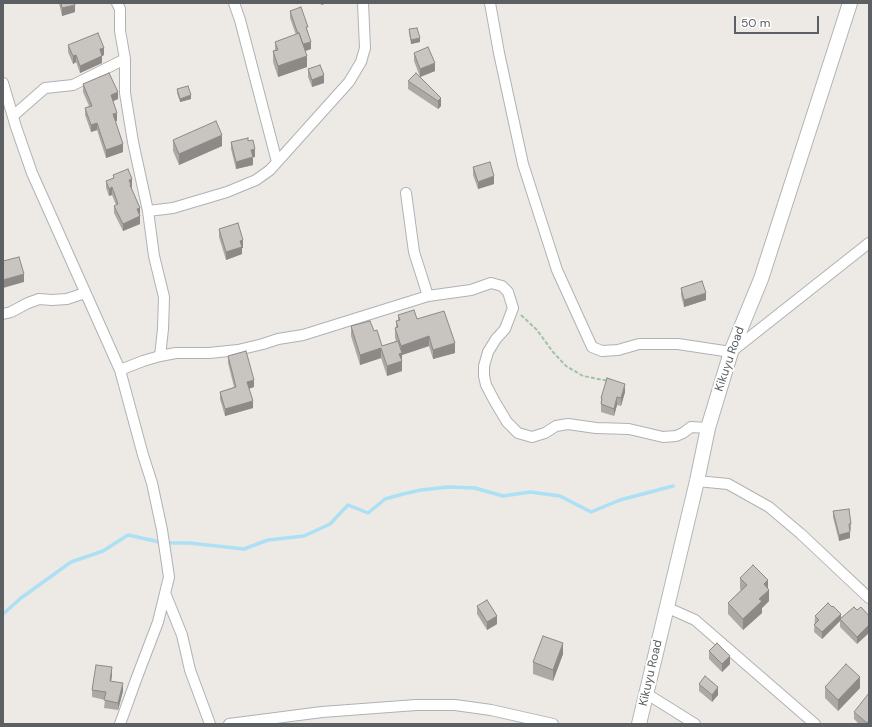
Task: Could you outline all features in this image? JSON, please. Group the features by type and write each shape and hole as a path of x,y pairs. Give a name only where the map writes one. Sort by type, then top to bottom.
{"main road":[{"name":"Kikuyu Road","path":"639,724 697,481 708,428 731,352 761,279 850,3"}],"street":[{"path":"234,3 240,20 278,162"},
{"path":"148,211 173,208 227,192 256,180 270,170 349,82 361,62 365,48 363,3"},
{"path":"490,3 500,60 523,164 557,270 592,347 602,351 618,350 639,344 678,344 731,352 869,244"},
{"path":"120,5 120,31 125,59 125,93 133,142 148,211 154,256 164,297 160,356"},
{"path":"12,116 45,88 73,85 125,59"},
{"path":"3,83 12,116 32,173 120,370 152,483 169,578 158,622 120,724"},
{"path":"406,193 414,252 428,296"},
{"path":"120,370 160,356 176,353 209,353 238,350 288,338 399,306 428,296 471,290 491,283 502,286 508,292 513,308 505,328 488,352 484,366 486,386 507,422 518,433 532,437 545,433 556,426 568,424 596,428 629,429 663,436 676,436 691,427 708,428"},
{"path":"3,314 11,312 39,299 67,299 85,292"},
{"path":"697,481 728,484 769,507 801,534 869,598"},
{"path":"165,593 182,635 190,670 210,724"},
{"path":"666,606 695,620 815,724"},
{"path":"647,694 695,724"},
{"path":"229,724 322,712 416,705 455,705 491,710 553,724"}],"path":[{"path":"513,308 537,330 553,352 566,366 583,376 610,382"}],"building":[{"path":"61,3 75,3 75,5 62,8"},
{"path":"301,7 308,27 306,27 311,42 303,44 290,11"},
{"path":"417,28 420,38 411,40 409,29"},
{"path":"98,33 104,48 100,49 102,56 80,66 76,55 73,56 68,45"},
{"path":"299,33 307,56 278,66 273,51 278,50 275,42"},
{"path":"428,47 435,63 420,69 414,53"},
{"path":"320,65 324,75 312,80 308,69"},
{"path":"109,73 118,92 111,95 117,113 113,114 123,144 106,150 97,123 91,125 85,108 92,106 83,84"},
{"path":"416,73 441,98 438,101 408,81"},
{"path":"188,86 191,95 180,99 177,89"},
{"path":"216,121 222,135 179,154 173,140"},
{"path":"248,138 248,141 253,140 255,149 251,150 253,157 236,162 231,142"},
{"path":"490,162 494,176 478,182 473,167"},
{"path":"128,169 132,179 129,180 130,185 140,208 137,209 140,216 123,224 114,206 118,204 112,187 109,189 106,181 114,178 113,175"},
{"path":"238,223 243,240 240,241 242,247 226,252 219,229"},
{"path":"19,257 24,274 3,280 3,261"},
{"path":"702,281 706,293 684,300 681,288"},
{"path":"414,310 417,319 444,311 455,343 433,350 429,336 401,346 395,328 398,327 396,321 400,320 398,315"},
{"path":"370,321 374,331 377,330 382,346 398,341 402,353 399,354 402,361 387,366 381,348 360,355 351,326"},
{"path":"246,351 254,380 247,382 253,401 225,409 220,392 236,387 228,356"},
{"path":"607,378 625,384 621,398 617,397 614,409 601,404 601,398"},
{"path":"849,509 851,524 849,524 850,532 839,535 833,511"},
{"path":"753,565 768,580 764,584 769,590 759,599 762,601 743,619 728,603 747,585 740,578"},
{"path":"487,600 497,616 487,622 477,606"},
{"path":"828,603 841,614 822,632 814,625 819,620 815,616"},
{"path":"854,607 857,610 861,607 869,616 869,625 857,637 840,619"},
{"path":"543,636 563,643 553,670 533,662"},
{"path":"717,643 730,656 722,664 709,651"},
{"path":"846,664 860,677 838,700 825,687"},
{"path":"96,665 112,667 110,681 123,683 118,703 104,700 106,692 92,690"},
{"path":"705,676 718,687 712,695 699,684"},
{"path":"869,693 869,720 867,723 854,712"}],"waterway":[{"path":"3,614 21,598 71,562 103,551 128,535 164,543 189,543 244,549 268,540 304,536 330,524 348,505 368,513 385,499 421,490 448,487 475,488 503,496 530,492 560,496 591,512 620,500 673,486"}]}
